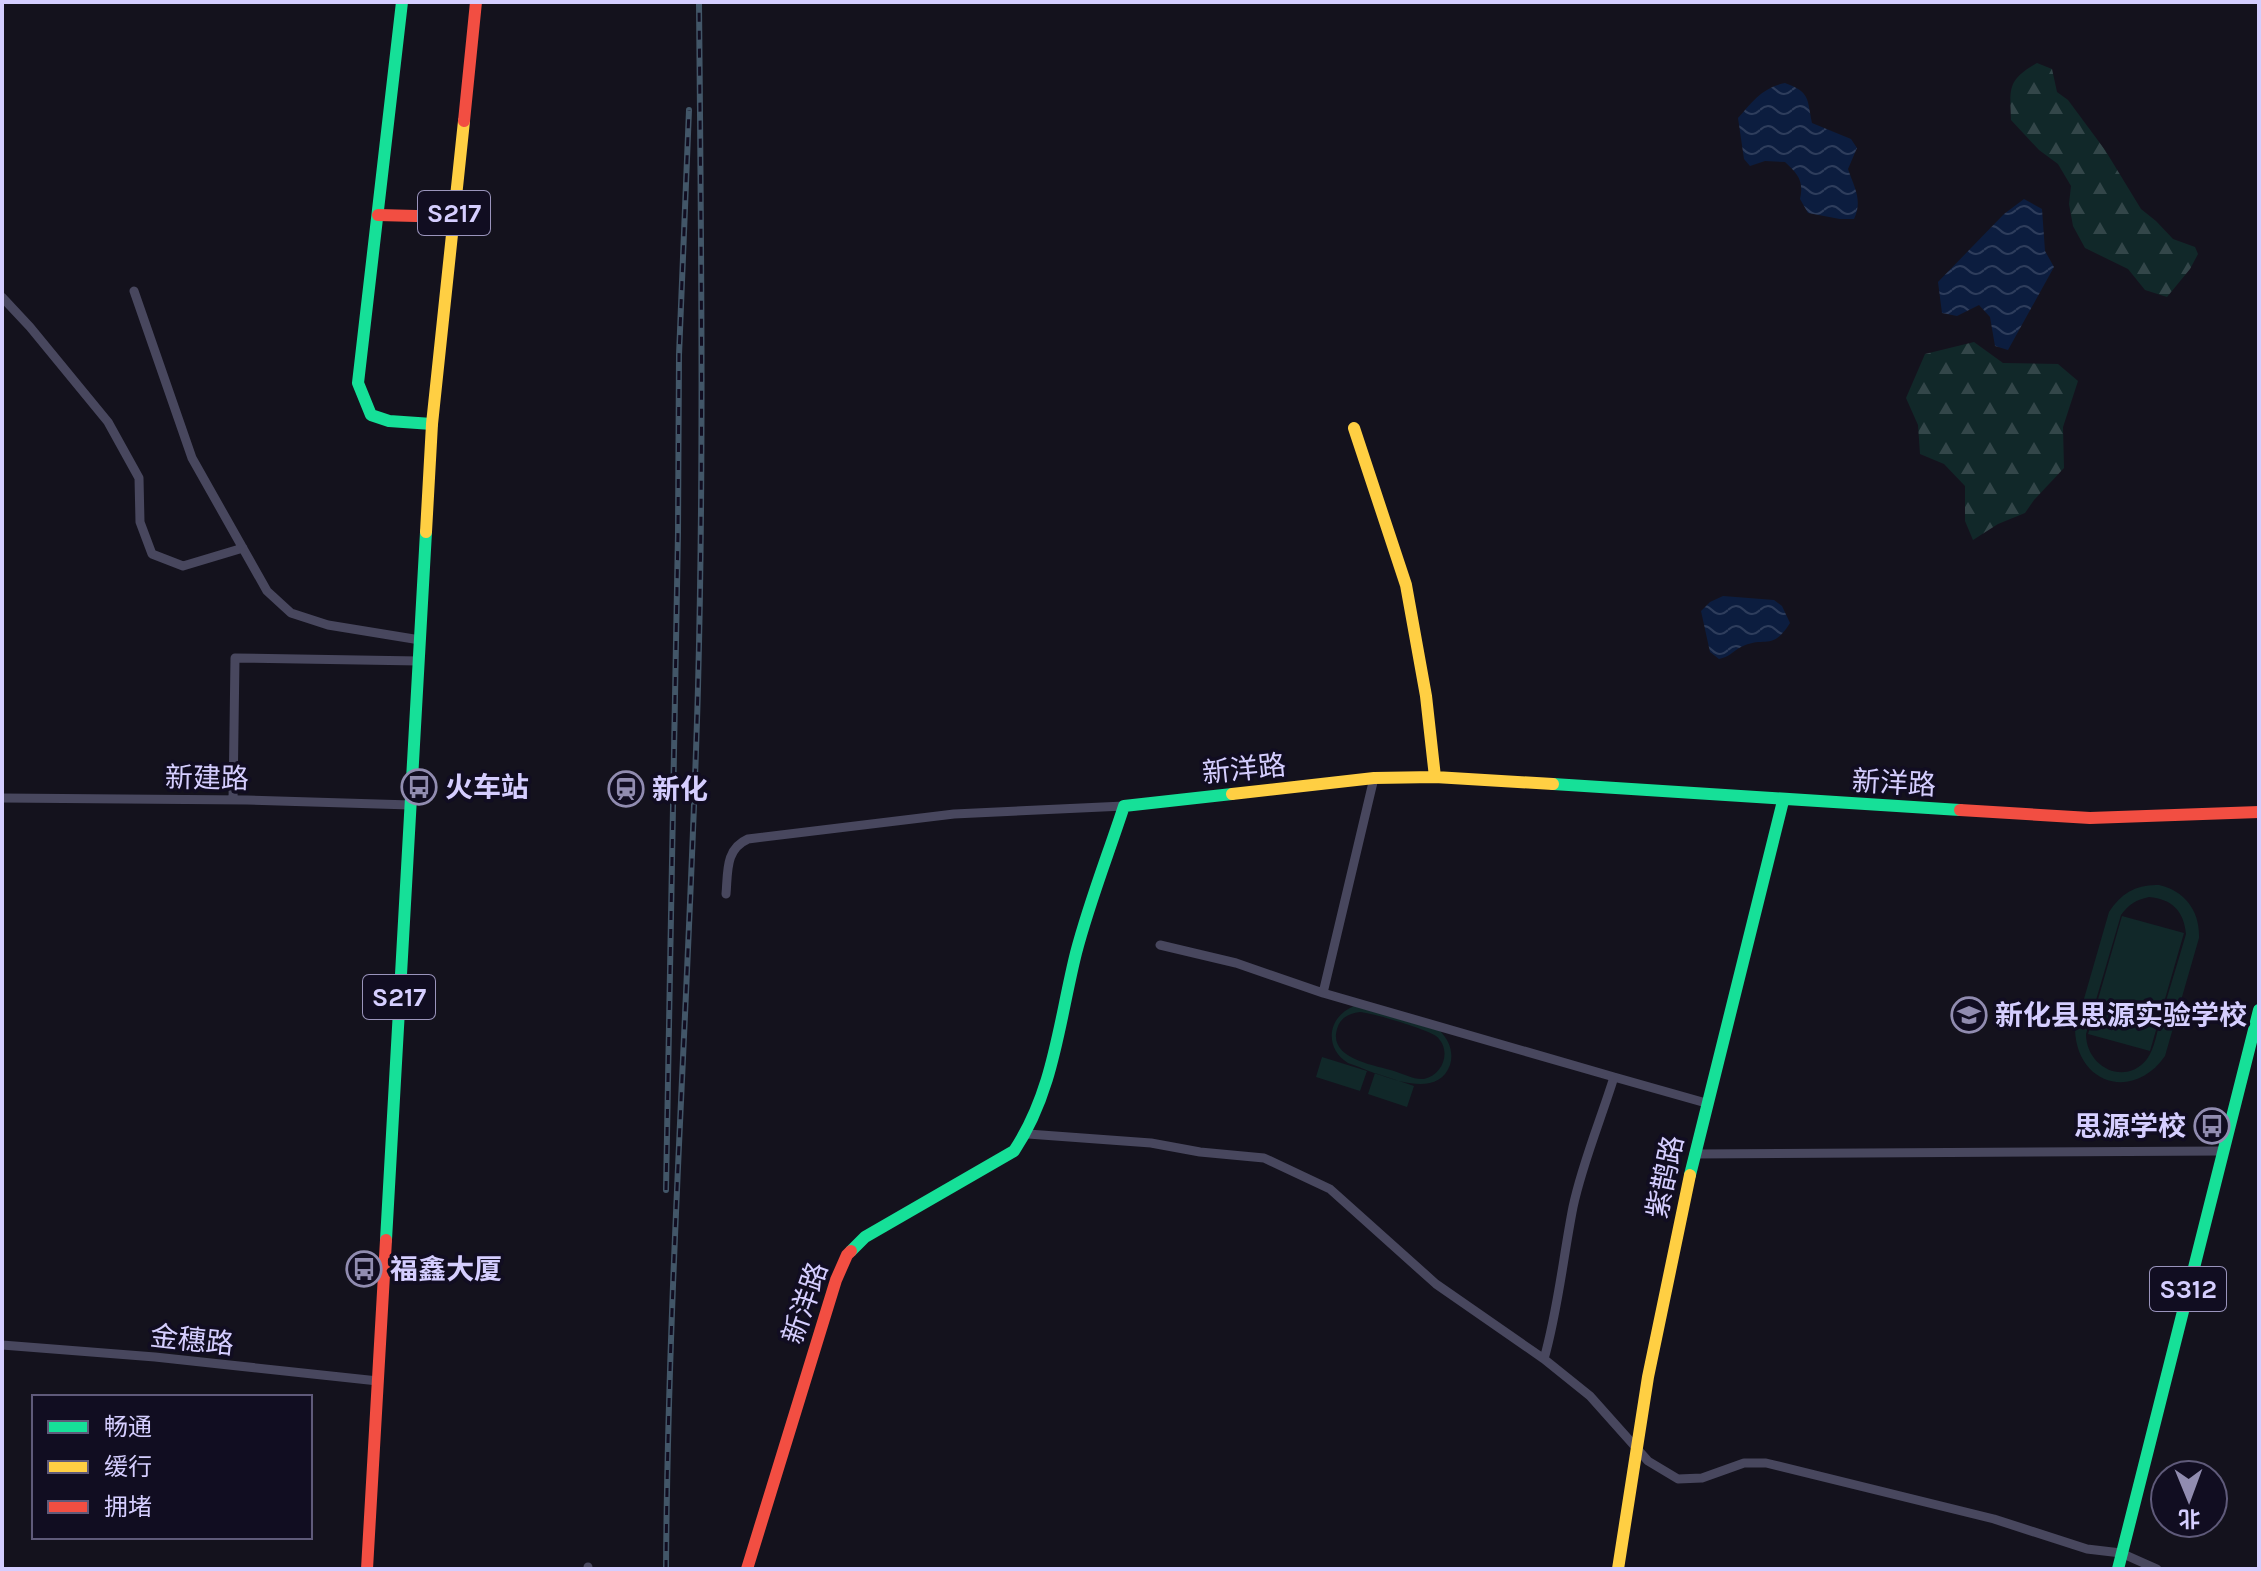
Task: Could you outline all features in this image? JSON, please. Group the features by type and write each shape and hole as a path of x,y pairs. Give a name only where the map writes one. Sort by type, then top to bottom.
{"street":[{"path":"402,2 358,383 371,415 389,421 432,424"},
{"name":"S217","path":"367,1569 432,424 476,2"},
{"path":"378,215 454,217"},
{"path":"134,291 192,458 267,591 291,613 328,625 420,640"},
{"path":"2,297 108,422 139,478 140,522 152,554 183,566 243,548"},
{"path":"1354,428 1406,585 1426,696 1435,777"},
{"path":"233,800 235,658 419,661"},
{"name":"新洋路","path":"747,1569 783,1445 836,1280 847,1255 865,1237 1014,1151 1028,1134 1051,1068 1077,950 1124,806 1374,778 1435,777 2090,818 2259,812"},
{"path":"1323,993 1374,778"},
{"name":"新建路","path":"2,798 411,805"},
{"name":"紫鹊路","path":"1618,1569 1648,1377 1694,1154 1783,801"},
{"path":"726,894 729,855 738,843 748,839 954,814 1124,806"},
{"path":"1160,945 1236,963 1323,993 1706,1103"},
{"name":"S312","path":"2118,1569 2259,1010"},
{"path":"1544,1359 1574,1203 1614,1077"},
{"path":"1028,1134 1151,1143 1200,1152 1264,1158 1330,1189 1436,1284 1544,1359 1590,1396 1648,1461 1678,1479 1702,1478 1744,1463 1766,1463 1994,1519 2087,1549 2121,1553 2157,1569"},
{"path":"1694,1154 2223,1151"},
{"name":"金穗路","path":"2,1345 155,1357 378,1381"}],"green space":[{"path":"2037,63 2052,69 2057,92 2068,100 2105,150 2141,209 2173,239 2195,247 2198,254 2190,269 2167,297 2145,290 2128,269 2085,248 2073,226 2069,204 2071,186 2058,164 2039,150 2011,120 2012,86 2020,75"},
{"path":"1974,342 2003,363 2058,364 2078,381 2063,427 2064,468 2025,513 1998,524 1973,540 1965,521 1965,486 1944,464 1920,454 1918,425 1906,398 1925,354"},
{"path":"2159,885 2176,892 2189,904 2197,919 2199,938 2165,1056 2138,1079 2123,1082 2109,1080 2096,1074 2086,1064 2078,1049 2075,1030 2109,912 2130,891","holes":["2149,897 2164,900 2175,908 2183,919 2186,934 2150,1055 2138,1067 2128,1072 2118,1072 2108,1069 2092,1056 2086,1034 2121,915 2130,905"]},
{"path":"2122,916 2184,933 2150,1051 2088,1034"},
{"path":"1354,1006 1440,1031 1450,1046 1450,1065 1443,1076 1419,1084 1388,1078 1348,1063 1340,1057 1332,1041 1334,1025 1345,1011","holes":["1360,1012 1387,1018 1436,1036 1445,1054 1441,1067 1431,1077 1416,1079 1346,1054 1336,1039 1338,1025 1349,1015"]},
{"path":"1322,1057 1367,1071 1360,1091 1316,1077"},
{"path":"1375,1073 1414,1086 1407,1107 1368,1094"}],"water":[{"path":"1785,83 1806,97 1812,123 1851,139 1857,148 1848,169 1858,200 1854,219 1808,213 1800,199 1799,178 1785,162 1765,161 1750,166 1744,159 1738,118 1764,92"},
{"path":"2024,199 2042,209 2045,251 2054,267 2008,350 1995,346 1990,317 1979,305 1957,316 1942,313 1938,282 2004,214"},
{"path":"1723,596 1774,600 1782,606 1790,623 1773,640 1749,644 1719,659 1710,652 1701,611"}],"railway":[{"path":"666,1569 671,1348 700,601 702,344 699,2"},
{"path":"666,1190 679,355 689,110"}],"traffic: fast":[{"path":"402,2 358,383 371,415 389,421 432,424"},
{"path":"386,1240 426,532"},
{"path":"1553,784 1960,810"},
{"path":"851,1251 865,1237 1014,1151 1047,1080 1081,934 1124,806 1232,794"},
{"path":"1690,1175 1783,801"},
{"path":"2118,1569 2259,1010"}],"traffic: slow":[{"path":"426,532 432,424 464,121"},
{"path":"1354,428 1406,585 1426,696 1435,777"},
{"path":"1232,794 1374,778 1435,777 1553,784"},
{"path":"1618,1569 1648,1377 1690,1175"}],"traffic: jam":[{"path":"464,121 476,2"},
{"path":"378,215 454,217"},
{"path":"1960,810 2090,818 2259,812"},
{"path":"367,1569 386,1240"},
{"path":"747,1569 836,1280 851,1251"}],"place":[{"name":"火车站","path":"419,787"},
{"name":"新化","path":"626,789"},
{"name":"新化县思源实验学校","path":"1969,1015"},
{"name":"思源学校","path":"2212,1126"},
{"name":"福鑫大厦","path":"364,1269"}]}
